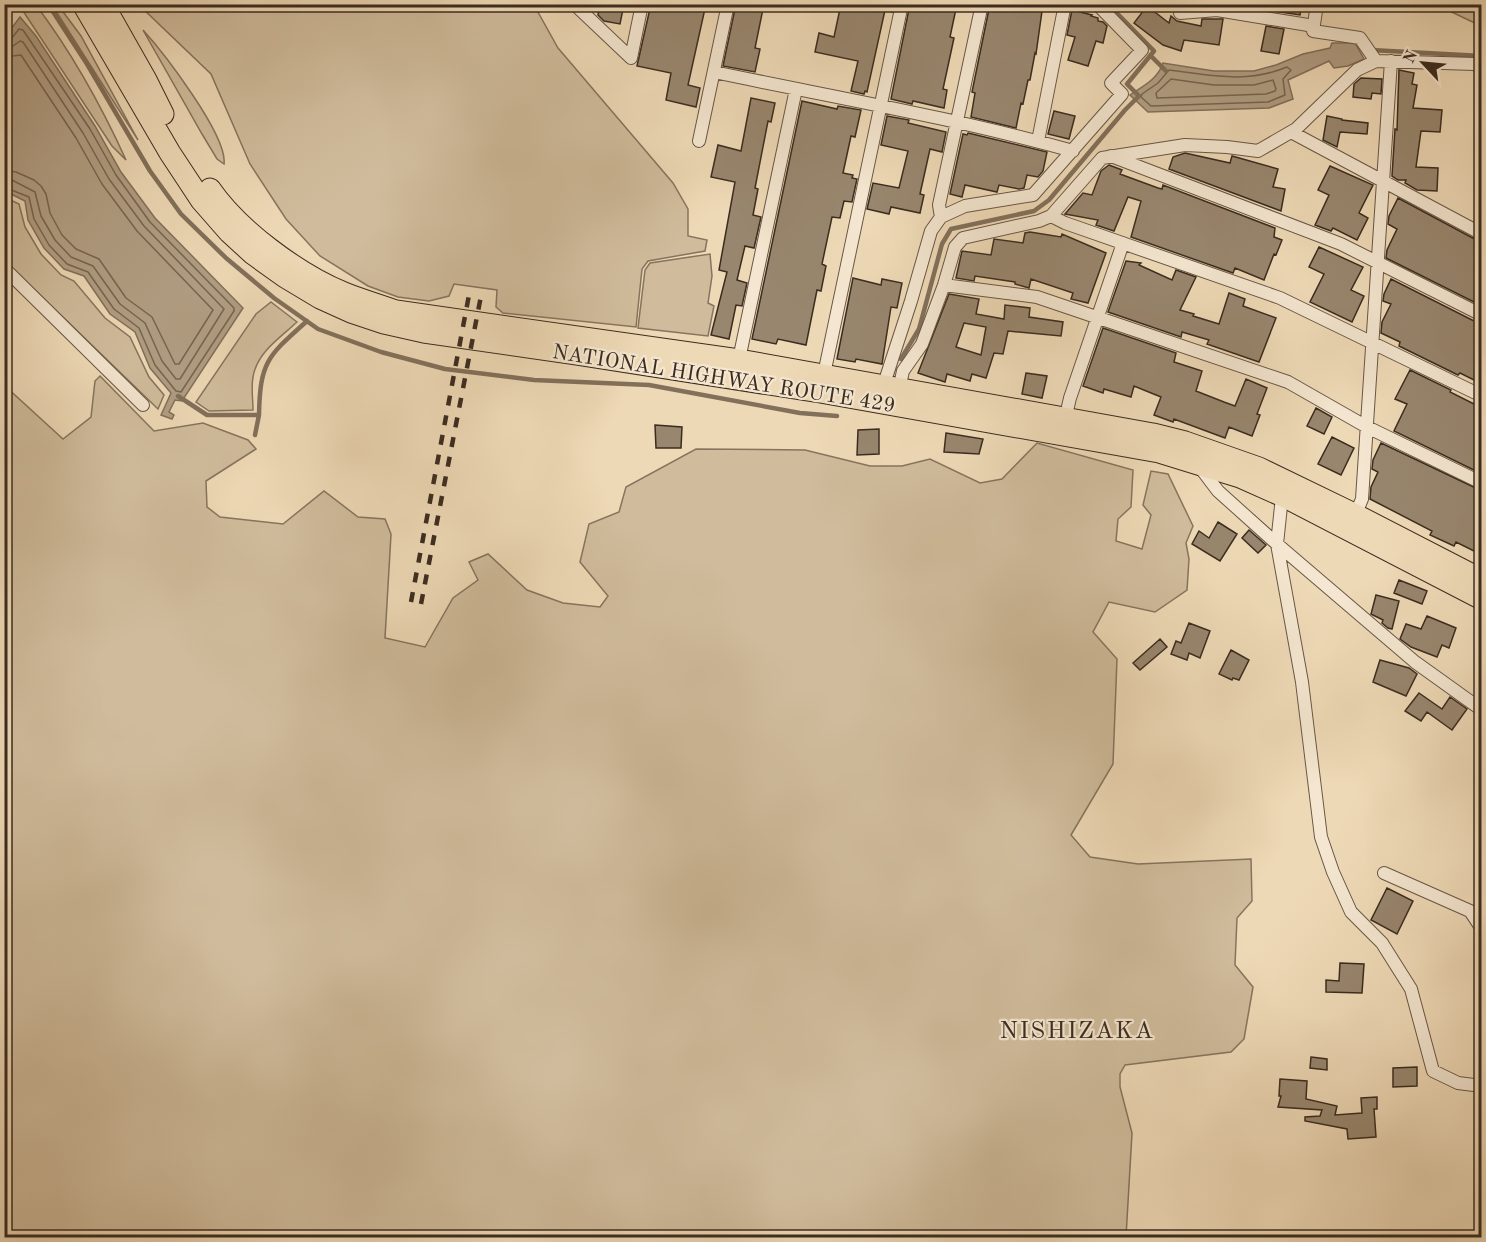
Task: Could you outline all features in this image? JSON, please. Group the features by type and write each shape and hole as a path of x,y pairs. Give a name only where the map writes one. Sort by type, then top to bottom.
{"highway":[{"name":"NATIONAL HIGHWAY ROUTE 429","path":"83,4 170,153 201,200 229,232 253,254 312,293 351,312 384,323 424,332 737,369"},
{"name":"NATIONAL HIGHWAY ROUTE 429","path":"103,4 146,80 172,133 214,194 258,240 343,293 396,311 1064,426 1153,434 1185,442 1259,468 1288,490 1352,522 1482,580"},
{"name":"NATIONAL HIGHWAY ROUTE 429","path":"1064,426 1288,490"},
{"name":"NATIONAL HIGHWAY ROUTE 429","path":"1352,522 1482,599"}],"street":[{"path":"574,4 631,58 642,4"},
{"path":"699,141 728,4"},
{"path":"822,383 902,4"},
{"path":"941,217 939,205 982,4"},
{"path":"1038,141 1065,4"},
{"path":"889,395 911,301 931,231 941,217 965,206 1033,195 1122,94 1111,83 1142,50 1097,4"},
{"path":"1317,4 1313,31 1360,38 1375,59"},
{"path":"1180,12 1217,10 1314,26"},
{"path":"889,395 922,344 944,285 955,247 963,238 1039,222 1051,216 1102,158 1185,144 1258,151 1291,132 1356,70 1375,59 1391,62 1475,64 1482,69"},
{"path":"1352,522 1362,500 1391,62"},
{"path":"714,72 1038,141 1072,151"},
{"path":"737,369 796,89"},
{"path":"1291,132 1482,234"},
{"path":"1110,156 1341,244 1482,315"},
{"path":"1051,216 1065,223 1280,298 1482,396"},
{"path":"1064,426 1070,398 1123,243"},
{"path":"4,268 143,405"},
{"path":"944,285 1037,297 1288,382 1367,427 1482,483"},
{"path":"1197,463 1218,491 1278,544 1415,662 1482,710"},
{"path":"1288,490 1281,506 1278,544 1300,672 1321,837 1333,872 1352,912 1382,943 1412,989 1433,1071 1458,1083 1482,1086"},
{"path":"1384,873 1470,911 1482,929"}],"shaded area":[{"path":"22,5 36,5 62,42 96,99 126,160 112,146 23,11"},
{"path":"52,5 58,5 81,36 138,140"},
{"path":"139,5 534,5 558,48 673,183 688,209 688,236 707,240 705,251 648,261 642,269 636,327 503,313 496,307 497,290 454,284 449,296 429,301 398,297 368,286 320,256 286,219 250,164 211,74"},
{"path":"1437,5 1481,5 1481,26"},
{"path":"143,30 165,56 205,115 216,134 224,164 217,159"},
{"path":"4,197 19,204 25,227 41,254 61,275 74,281 105,318 130,337 149,377 164,395 158,409 5,261"},
{"path":"710,254 712,276 708,303 714,306 708,336 638,328 645,270 650,263"},
{"path":"271,302 297,322 270,346 255,368 252,381 253,410 209,411 196,402 256,314"},
{"path":"100,376 154,431 203,423 248,440 256,449 206,481 207,507 220,517 283,524 324,491 358,517 385,519 391,534 385,638 425,647 453,598 478,580 469,562 488,554 527,590 563,603 600,607 608,596 580,562 589,524 619,512 626,487 696,449 805,450 870,466 902,466 930,459 980,483 1002,479 1037,443 1133,470 1131,507 1118,519 1116,541 1142,549 1151,515 1143,505 1151,471 1168,474 1193,526 1186,543 1189,559 1187,590 1155,612 1109,602 1093,632 1117,659 1113,764 1071,835 1090,857 1138,864 1251,859 1252,901 1237,918 1235,965 1253,987 1244,1039 1231,1052 1125,1065 1120,1074 1120,1087 1132,1133 1126,1237 5,1237 5,386 63,439 91,417 95,381"}],"water":[{"path":"20,17 36,36 95,126 121,172 155,218 243,308 182,401 175,400 169,412 174,415 172,419 161,415 171,393 150,368 135,332 110,314 84,276 64,269 44,248 28,220 25,201 5,191 5,37"},
{"path":"1332,43 1355,43 1364,59 1348,66 1334,68 1329,61 1288,80 1293,99 1269,108 1148,112 1130,95 1154,78 1163,63 1214,71 1254,71 1303,54 1330,48"}],"building":[{"path":"600,4 624,4 620,24 604,21 598,15"},
{"path":"651,4 706,4 688,85 700,88 696,107 666,100 671,73 637,66"},
{"path":"736,4 764,4 755,48 760,49 755,72 723,66"},
{"path":"841,4 893,4 892,12 885,10 867,92 865,91 864,94 851,91 858,61 815,52 819,33 834,37"},
{"path":"910,4 957,4 950,37 954,38 943,89 947,90 944,108 891,99"},
{"path":"990,4 1043,4 1036,54 1016,128 971,117 975,93 972,92"},
{"path":"1267,4 1302,4 1300,15 1267,10"},
{"path":"1147,6 1169,23 1171,16 1177,21 1201,26 1202,19 1223,19 1219,45 1184,40 1181,51 1163,45 1134,23"},
{"path":"1072,10 1092,15 1107,26 1103,43 1096,41 1088,66 1068,60 1075,37 1067,35"},
{"path":"1266,26 1284,29 1279,54 1261,51"},
{"path":"1399,70 1414,73 1412,84 1417,85 1413,108 1442,110 1440,132 1421,131 1416,167 1438,168 1437,191 1417,190 1405,183 1406,180 1398,180 1392,176 1395,129 1397,130"},
{"path":"1361,78 1382,79 1381,94 1372,93 1371,99 1353,97 1354,84"},
{"path":"751,98 775,103 771,122 768,121 755,188 758,189 753,215 761,217 754,248 745,246 737,280 747,283 742,306 736,305 729,339 711,335 727,272 719,270 735,182 711,177 718,145 741,151"},
{"path":"802,101 837,109 838,106 861,110 855,137 851,136 843,173 853,175 852,178 857,179 852,202 844,201 840,218 832,217 822,264 826,266 821,291 817,290 806,345 778,339 776,344 752,339"},
{"path":"1054,111 1075,116 1069,139 1048,134"},
{"path":"887,116 909,120 908,123 946,132 942,152 930,149 920,194 924,195 920,213 891,207 889,214 867,209 873,183 899,188 908,151 881,145"},
{"path":"1327,116 1368,123 1367,134 1340,132 1337,147 1323,140"},
{"path":"968,133 1047,152 1043,171 1038,177 1027,175 1024,188 999,185 997,192 965,185 962,197 950,194 963,134"},
{"path":"1185,153 1230,163 1232,156 1278,169 1273,187 1285,189 1281,211 1169,169 1173,157"},
{"path":"1109,165 1122,170 1120,174 1158,188 1162,189 1163,185 1275,228 1274,237 1282,240 1264,280 1235,268 1233,273 1131,237 1141,201 1128,197 1114,231 1096,225 1098,220 1065,214 1083,193 1092,195 1101,171"},
{"path":"1330,166 1373,185 1359,213 1368,218 1357,240 1333,228 1331,231 1315,225 1329,195 1318,190"},
{"path":"1398,198 1482,243 1482,260 1475,272 1482,275 1482,293 1476,303 1386,258 1387,250 1397,229 1388,224 1389,216"},
{"path":"1025,233 1061,237 1062,234 1106,253 1088,303 1071,299 1073,293 1031,279 1029,288 1015,284 1015,282 975,276 974,281 956,278 962,251 991,255 994,239 1023,243"},
{"path":"1319,247 1363,267 1351,290 1364,296 1352,322 1310,302 1324,274 1309,267"},
{"path":"1126,261 1141,263 1139,265 1172,280 1176,270 1196,277 1180,310 1194,314 1193,316 1219,324 1229,293 1245,299 1243,306 1276,318 1259,362 1207,344 1209,340 1182,332 1181,337 1108,312"},
{"path":"853,278 881,285 882,279 902,283 897,308 891,307 882,364 856,359 855,362 837,359"},
{"path":"1391,279 1482,325 1482,364 1474,380 1460,373 1458,375 1399,346 1400,342 1381,333 1382,322 1391,304 1383,301"},
{"path":"949,294 979,299 976,314 1004,319 1005,305 1030,308 1029,317 1063,322 1061,336 1008,331 1003,354 994,353 986,378 972,374 970,381 947,374 945,382 918,373","holes":["964,323 986,327 981,355 956,347"]},
{"path":"1103,328 1176,353 1174,362 1202,371 1196,391 1224,402 1235,406 1246,379 1267,388 1252,436 1229,427 1225,438 1174,419 1173,422 1154,415 1161,397 1134,386 1131,397 1104,389 1103,393 1083,386"},
{"path":"1410,370 1482,408 1482,474 1394,431 1407,404 1395,399"},
{"path":"1026,373 1047,376 1042,398 1022,394"},
{"path":"1316,408 1332,417 1324,434 1307,426"},
{"path":"655,425 682,427 681,448 656,448"},
{"path":"879,429 879,454 857,455 858,430"},
{"path":"946,433 983,439 979,454 944,452"},
{"path":"1332,437 1354,448 1341,475 1318,464"},
{"path":"1381,443 1482,491 1482,555 1456,542 1454,546 1430,535 1432,531 1370,499 1371,487 1378,472 1372,469 1373,460"},
{"path":"1218,522 1237,534 1220,561 1192,544 1199,531 1209,538"},
{"path":"1249,530 1266,545 1258,553 1242,538"},
{"path":"1399,580 1427,591 1422,604 1394,593"},
{"path":"1376,595 1399,601 1392,629 1382,623 1383,620 1371,614"},
{"path":"1427,616 1456,628 1449,648 1442,645 1437,657 1411,647 1400,639 1406,624 1421,629"},
{"path":"1189,623 1210,631 1200,658 1189,653 1187,660 1171,654 1176,641 1181,643"},
{"path":"1160,639 1167,647 1140,670 1133,663"},
{"path":"1231,650 1249,660 1239,680 1233,678 1232,680 1219,674"},
{"path":"1380,660 1409,668 1417,674 1406,696 1373,682"},
{"path":"1419,693 1442,709 1450,697 1467,709 1452,730 1427,712 1421,721 1405,711"},
{"path":"1387,888 1413,901 1397,934 1371,920"},
{"path":"1340,963 1364,964 1362,993 1326,992 1326,980 1339,981"},
{"path":"1311,1057 1327,1059 1327,1070 1310,1068"},
{"path":"1417,1067 1417,1086 1393,1087 1393,1068"},
{"path":"1280,1079 1307,1081 1306,1099 1337,1106 1335,1115 1362,1113 1361,1098 1377,1097 1377,1109 1374,1109 1376,1137 1348,1139 1347,1129 1305,1121 1305,1117 1320,1116 1322,1110 1278,1107 1281,1096 1279,1096"}],"waterway":[{"path":"48,4 87,64 150,171 181,214 226,258 274,298 318,329 381,352 445,369 534,380 649,385 800,413 837,416"},
{"path":"1108,4 1154,51 1127,84 1139,96"},
{"path":"1371,50 1482,56"},
{"path":"1151,56 1166,71"},
{"path":"901,359 919,329 942,244 951,229 1034,211 1049,200 1139,96"},
{"path":"178,396 207,415 259,415 261,382 269,361 283,343 307,321"},
{"path":"255,435 259,415"}],"railway":[{"path":"411,602 469,295"},
{"path":"421,604 481,296"}],"district":[{"name":"NISHIZAKA","path":"1077,1030"}]}
